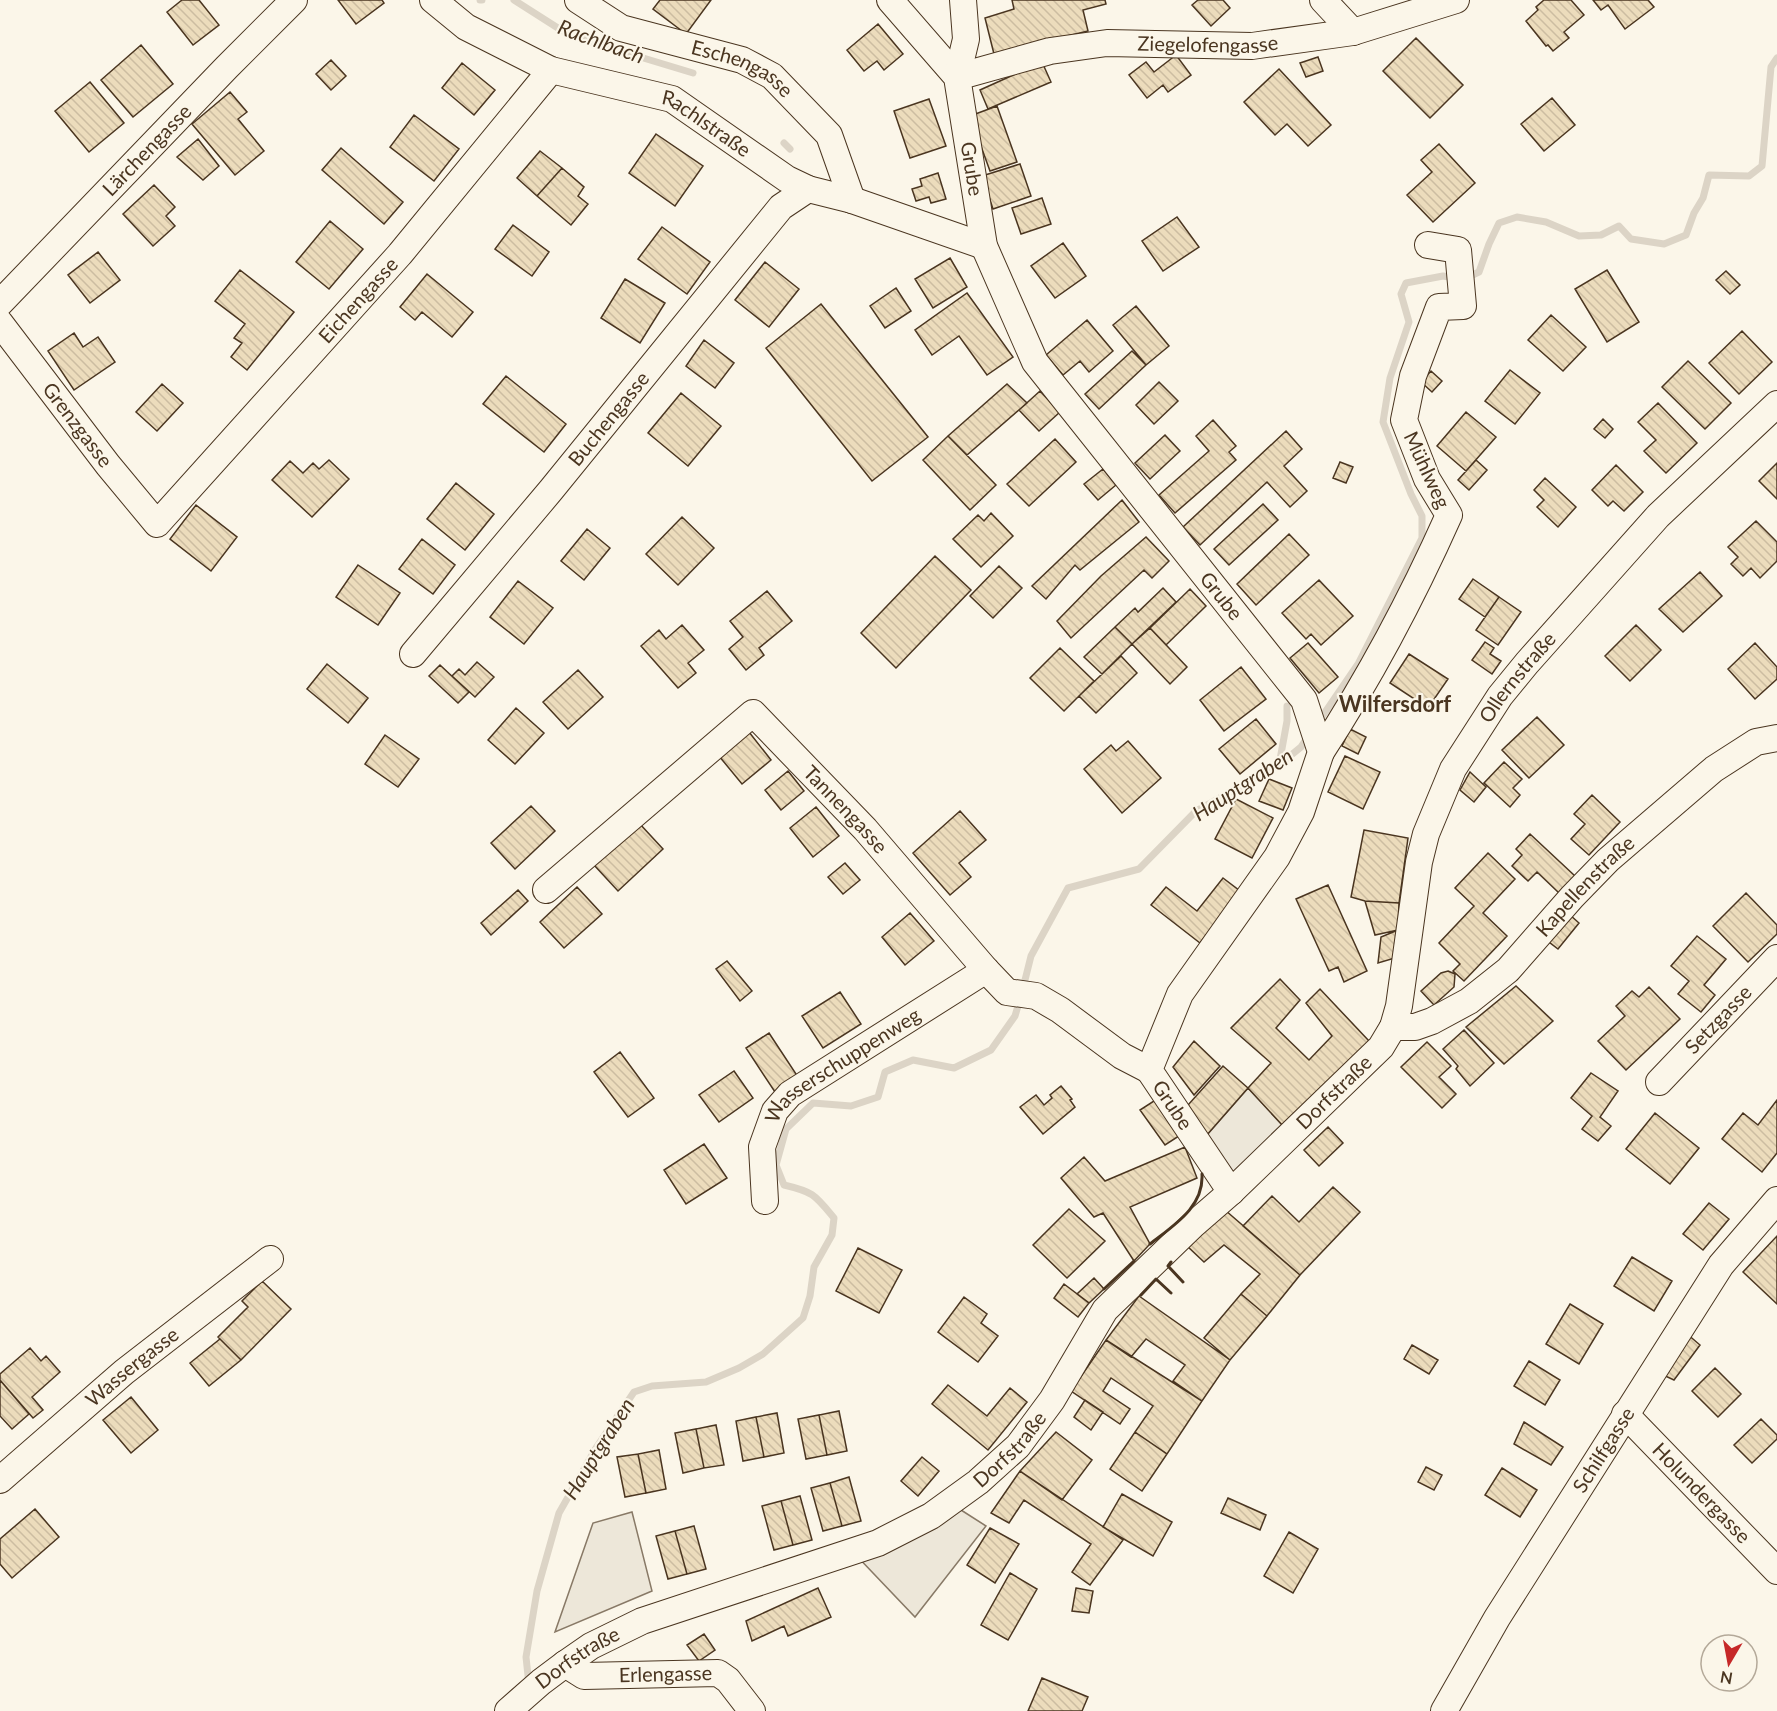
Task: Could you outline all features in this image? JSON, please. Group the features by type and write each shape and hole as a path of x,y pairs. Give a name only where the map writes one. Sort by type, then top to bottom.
{"street":[{"name":"Lärchengasse","path":"0,303 294,0"},
{"name":"Rachlstraße","path":"433,0 466,27 551,70 672,99 787,179 808,189 852,200 984,246"},
{"name":"Eschengasse","path":"578,0 621,28 742,60 772,76 829,135 852,200"},
{"path":"890,0 957,77"},
{"path":"957,77 966,39 963,0"},
{"path":"1323,0 1353,32"},
{"name":"Ziegelofengasse","path":"957,77 1050,51 1107,43 1252,46 1353,32 1456,0"},
{"name":"Eichengasse","path":"158,524 400,254 551,70"},
{"name":"Grube","path":"957,77 984,246 1035,362 1304,700 1319,746 1301,812 1277,857 1180,994 1149,1070 1231,1192"},
{"name":"Buchengasse","path":"413,654 551,490 781,207 808,189"},
{"name":"Mühlweg","path":"1319,746 1356,699 1424,571 1449,515 1427,479 1404,420 1413,376 1439,307 1462,306 1458,250 1428,245"},
{"name":"Grenzgasse","path":"0,323 108,465 158,524"},
{"name":"Ollernstraße","path":"1392,1027 1399,1006 1419,862 1426,834 1454,769 1500,696 1527,663 1658,516 1777,404"},
{"name":"Tannengasse","path":"546,890 753,712 865,829 1007,992 1036,996 1060,1010 1122,1056 1149,1070"},
{"name":"Kapellenstraße","path":"1392,1027 1415,1027 1432,1021 1468,1001 1508,970 1608,860 1705,777 1756,742 1777,738"},
{"name":"Setzgasse","path":"1659,1082 1777,958"},
{"name":"Wasserschuppenweg","path":"765,1201 762,1147 775,1112 790,1094 986,970"},
{"name":"Dorfstraße","path":"511,1709 541,1682 591,1646 642,1621 878,1543 931,1516 978,1482 1018,1446 1052,1400 1105,1310 1372,1056 1381,1047 1392,1027"},
{"name":"Schilfgasse","path":"1444,1711 1497,1618 1721,1265 1777,1200"},
{"name":"Wassergasse","path":"0,1480 124,1372 270,1259"},
{"name":"Holundergasse","path":"1625,1414 1777,1571"},
{"name":"Erlengasse","path":"565,1664 584,1676 718,1673 728,1680 752,1711"}],"shaded area":[{"path":"1248,1088 1284,1127 1234,1174 1206,1136"},
{"path":"961,1510 986,1526 915,1617 853,1552 931,1516"},
{"path":"632,1512 652,1591 555,1632 593,1523"}],"building":[{"path":"182,0 199,0 219,25 193,45 167,12"},
{"path":"338,0 382,0 384,3 356,24"},
{"path":"660,0 711,0 686,34 653,9"},
{"path":"1012,0 1105,0 1106,4 1083,10 1088,31 994,54 985,18 1014,9"},
{"path":"1198,0 1223,0 1230,8 1211,26 1192,5"},
{"path":"1544,0 1571,0 1584,15 1564,32 1569,38 1553,51 1548,45 1546,46 1526,21 1538,10 1536,7"},
{"path":"1593,0 1648,0 1654,7 1625,29 1608,5 1601,10"},
{"path":"878,24 903,54 884,70 877,61 864,71 847,50"},
{"path":"1416,38 1463,85 1430,118 1383,71"},
{"path":"141,45 173,84 133,117 101,80"},
{"path":"1176,55 1191,75 1168,92 1163,85 1147,98 1129,75 1146,62 1154,72"},
{"path":"1318,57 1323,71 1306,77 1300,63"},
{"path":"331,60 346,76 331,90 316,74"},
{"path":"1042,62 1051,82 988,109 980,90"},
{"path":"462,63 495,90 474,115 442,88"},
{"path":"1279,69 1331,125 1308,146 1287,124 1275,135 1244,102"},
{"path":"90,82 124,123 89,152 55,111"},
{"path":"230,92 247,112 238,119 264,151 235,175 192,124"},
{"path":"1552,98 1575,125 1544,151 1521,124"},
{"path":"929,99 946,146 910,158 894,111"},
{"path":"997,106 1017,162 990,171 970,116"},
{"path":"414,115 459,149 434,181 390,147"},
{"path":"656,134 703,166 675,206 629,173"},
{"path":"198,139 219,166 203,180 177,157"},
{"path":"1439,144 1475,183 1433,222 1407,195 1432,172 1421,160"},
{"path":"341,148 403,202 384,224 322,170"},
{"path":"540,151 562,168 537,196 517,178"},
{"path":"1020,164 1031,196 993,209 982,176"},
{"path":"562,168 584,187 578,196 588,204 571,225 537,196"},
{"path":"938,173 946,199 931,203 929,197 916,201 912,189 922,186 920,179"},
{"path":"154,185 175,207 166,216 175,226 153,246 123,214"},
{"path":"1042,198 1051,224 1021,234 1012,208"},
{"path":"1177,217 1199,247 1163,271 1142,241"},
{"path":"330,221 363,249 329,289 296,262"},
{"path":"513,225 549,252 532,276 495,249"},
{"path":"662,227 710,262 687,294 638,259"},
{"path":"1063,243 1086,276 1055,298 1031,266"},
{"path":"98,252 120,280 90,303 68,275"},
{"path":"950,258 967,287 933,308 915,279"},
{"path":"765,262 799,289 769,327 735,300"},
{"path":"240,270 294,312 247,370 231,357 242,343 234,338 245,324 215,301"},
{"path":"1607,270 1639,322 1607,342 1575,289"},
{"path":"1726,271 1740,285 1730,294 1716,280"},
{"path":"427,274 473,312 452,337 422,312 415,320 400,307"},
{"path":"625,279 665,303 640,343 601,318"},
{"path":"896,288 911,311 885,328 870,306"},
{"path":"967,293 1013,357 987,375 959,336 932,355 915,330"},
{"path":"821,304 928,437 872,481 766,348"},
{"path":"1136,306 1169,346 1146,365 1113,325"},
{"path":"1551,315 1586,347 1563,371 1528,340"},
{"path":"1087,320 1113,351 1089,372 1080,361 1063,375 1046,355"},
{"path":"1742,331 1772,362 1739,394 1709,363"},
{"path":"74,333 83,347 98,337 115,362 74,390 48,351"},
{"path":"704,340 734,363 715,388 686,366"},
{"path":"1132,351 1146,365 1099,409 1085,394"},
{"path":"1688,361 1731,403 1705,429 1662,387"},
{"path":"1510,370 1540,393 1515,424 1485,401"},
{"path":"1431,371 1442,381 1432,392 1421,382"},
{"path":"506,376 566,424 544,452 483,404"},
{"path":"1159,382 1178,401 1154,424 1136,405"},
{"path":"162,384 183,403 157,431 136,412"},
{"path":"1007,384 1027,403 967,455 948,436"},
{"path":"1040,391 1060,412 1039,431 1019,410"},
{"path":"681,393 721,426 688,466 648,433"},
{"path":"1658,403 1697,443 1666,473 1644,451 1656,440 1638,422"},
{"path":"1466,412 1496,437 1466,471 1437,446"},
{"path":"1603,419 1613,429 1605,438 1594,429"},
{"path":"1213,420 1236,446 1229,452 1236,460 1175,513 1159,495 1209,451 1196,436"},
{"path":"1286,431 1302,449 1284,466 1307,491 1290,507 1267,482 1200,545 1183,527"},
{"path":"1165,435 1180,451 1150,479 1135,463"},
{"path":"948,436 996,485 970,510 923,460"},
{"path":"1055,439 1076,462 1029,506 1007,484"},
{"path":"329,460 349,479 312,517 272,480 290,461 303,473 313,463 319,469"},
{"path":"1476,460 1487,470 1469,490 1458,480"},
{"path":"1340,462 1353,467 1346,483 1333,478"},
{"path":"1777,463 1777,499 1759,481"},
{"path":"1616,465 1643,492 1624,511 1613,501 1608,506 1592,490"},
{"path":"1103,469 1116,485 1098,500 1084,484"},
{"path":"1545,478 1576,507 1558,527 1537,507 1544,500 1534,490"},
{"path":"456,483 494,514 465,550 427,519"},
{"path":"1122,500 1139,522 1080,570 1075,565 1046,599 1032,586"},
{"path":"1263,504 1278,520 1229,565 1214,549"},
{"path":"196,505 237,537 211,571 170,539"},
{"path":"991,513 1013,536 981,567 953,539 978,515 984,521"},
{"path":"682,517 714,548 678,585 646,554"},
{"path":"1756,521 1777,542 1777,561 1760,578 1751,568 1743,576 1731,564 1738,557 1728,547"},
{"path":"587,529 610,548 584,580 561,561"},
{"path":"1289,534 1309,555 1256,605 1237,584"},
{"path":"1146,537 1169,561 1152,578 1144,570 1071,638 1057,621 1101,576"},
{"path":"422,539 455,565 433,594 399,569"},
{"path":"935,556 971,590 896,668 861,633"},
{"path":"358,565 400,593 378,625 336,597"},
{"path":"999,566 1022,588 993,618 970,596"},
{"path":"1700,572 1722,596 1683,632 1659,609"},
{"path":"1473,579 1499,597 1485,617 1459,599"},
{"path":"1319,580 1353,616 1321,645 1311,634 1306,639 1282,613"},
{"path":"518,581 553,608 524,644 490,617"},
{"path":"1163,588 1176,602 1132,644 1115,627 1135,608 1138,612"},
{"path":"1190,589 1206,606 1166,645 1150,628"},
{"path":"767,591 792,621 759,648 764,655 746,670 729,649 743,637 730,621"},
{"path":"1499,597 1521,612 1498,645 1476,630"},
{"path":"682,625 704,650 688,663 696,673 678,688 641,646 659,630 666,639"},
{"path":"1636,625 1661,650 1630,681 1605,656"},
{"path":"1115,627 1132,644 1102,674 1084,657"},
{"path":"1150,628 1187,667 1170,684 1132,644"},
{"path":"1485,642 1494,648 1490,654 1501,661 1492,674 1472,660"},
{"path":"1308,643 1338,677 1319,693 1290,658"},
{"path":"1755,643 1777,667 1777,679 1755,699 1728,669"},
{"path":"1060,648 1094,681 1064,711 1030,678"},
{"path":"1409,654 1448,679 1428,708 1390,683"},
{"path":"1121,656 1137,673 1096,713 1079,696"},
{"path":"477,662 494,677 475,697 452,676 459,669 465,675"},
{"path":"327,664 368,698 348,723 307,689"},
{"path":"440,665 469,692 458,703 429,676"},
{"path":"1241,667 1266,699 1224,731 1200,700"},
{"path":"578,670 603,697 568,729 543,702"},
{"path":"516,708 544,733 515,764 488,740"},
{"path":"1537,717 1564,745 1529,778 1502,750"},
{"path":"1256,719 1276,744 1240,774 1219,749"},
{"path":"1350,729 1366,737 1358,754 1342,746"},
{"path":"749,732 771,760 742,784 719,756"},
{"path":"385,735 419,759 398,787 365,764"},
{"path":"1128,741 1161,778 1122,813 1084,769 1111,745 1116,751"},
{"path":"1345,756 1380,772 1363,809 1328,792"},
{"path":"1504,762 1522,779 1513,788 1520,795 1510,807 1484,783"},
{"path":"788,771 804,791 781,810 765,790"},
{"path":"1470,772 1486,787 1474,802 1460,790"},
{"path":"1269,779 1292,788 1283,810 1259,801"},
{"path":"1592,795 1620,822 1589,855 1571,839 1585,824 1574,814"},
{"path":"1236,799 1273,818 1252,858 1215,839"},
{"path":"531,806 555,831 515,869 491,843"},
{"path":"816,807 839,836 813,857 790,828"},
{"path":"960,811 986,840 959,863 971,877 950,895 913,853"},
{"path":"639,823 663,849 618,891 594,865"},
{"path":"1364,830 1408,838 1399,903 1365,901 1351,897"},
{"path":"1530,834 1575,876 1559,893 1537,872 1528,881 1512,866 1522,855 1516,849"},
{"path":"1488,853 1515,879 1483,913 1507,936 1464,981 1453,971 1460,964 1439,943 1474,906 1455,888"},
{"path":"845,863 860,880 843,894 828,877"},
{"path":"1223,878 1240,891 1200,943 1151,905 1166,887 1197,911"},
{"path":"1328,885 1367,971 1344,982 1338,967 1329,971 1296,899"},
{"path":"577,887 602,914 564,948 540,922"},
{"path":"518,890 528,901 491,935 481,923"},
{"path":"1746,893 1777,925 1777,934 1748,962 1713,926"},
{"path":"1365,901 1399,903 1398,930 1375,935"},
{"path":"910,913 934,941 905,965 882,937"},
{"path":"1570,915 1579,923 1558,949 1549,942"},
{"path":"1398,930 1395,958 1378,963 1381,937"},
{"path":"1697,936 1726,959 1704,985 1715,995 1701,1012 1678,994 1689,981 1671,966"},
{"path":"727,961 752,991 740,1001 716,969"},
{"path":"1448,971 1455,974 1454,987 1434,1005 1421,991 1441,973"},
{"path":"1280,979 1300,1000 1276,1028 1309,1060 1332,1036 1306,1003 1320,989 1369,1041 1284,1127 1248,1088 1271,1063 1231,1028"},
{"path":"1516,986 1553,1021 1504,1064 1466,1027"},
{"path":"1649,987 1680,1019 1626,1070 1598,1041 1625,1016 1616,1006 1632,991 1639,997"},
{"path":"840,992 861,1024 823,1048 802,1016"},
{"path":"1464,1030 1494,1063 1470,1086 1456,1069 1458,1066 1443,1049"},
{"path":"769,1033 798,1077 775,1092 746,1048"},
{"path":"1194,1041 1220,1066 1194,1095 1173,1067"},
{"path":"1427,1042 1451,1066 1439,1077 1456,1094 1442,1108 1401,1067"},
{"path":"620,1052 654,1098 628,1117 594,1072"},
{"path":"1223,1066 1248,1088 1206,1136 1188,1105"},
{"path":"734,1071 753,1098 719,1122 699,1095"},
{"path":"1591,1073 1618,1091 1600,1117 1611,1126 1598,1141 1582,1129 1592,1116 1571,1098"},
{"path":"1061,1086 1072,1099 1070,1100 1075,1107 1043,1134 1020,1107 1036,1095 1044,1105 1052,1098 1050,1095"},
{"path":"1157,1099 1182,1134 1165,1145 1140,1110"},
{"path":"1777,1100 1777,1153 1762,1172 1722,1139 1743,1113 1758,1125"},
{"path":"1655,1113 1699,1148 1670,1184 1626,1149"},
{"path":"1328,1127 1343,1143 1319,1166 1304,1150"},
{"path":"704,1144 727,1178 686,1204 664,1170"},
{"path":"1185,1147 1197,1178 1130,1207 1150,1244 1134,1261 1103,1213 1094,1217 1061,1178 1084,1157 1105,1181"},
{"path":"1333,1187 1360,1212 1300,1275 1243,1226 1272,1196 1299,1222"},
{"path":"1709,1203 1729,1219 1703,1250 1683,1234"},
{"path":"1069,1209 1105,1241 1067,1278 1033,1245"},
{"path":"1225,1210 1300,1275 1267,1316 1241,1294 1260,1274 1224,1245 1204,1262 1186,1245"},
{"path":"1777,1236 1777,1304 1743,1272"},
{"path":"858,1248 902,1270 879,1313 836,1291"},
{"path":"1632,1257 1672,1281 1654,1311 1614,1286"},
{"path":"1094,1278 1104,1289 1089,1303 1077,1294"},
{"path":"262,1281 291,1309 241,1360 218,1337 248,1307 242,1301"},
{"path":"1064,1284 1089,1303 1078,1317 1054,1298"},
{"path":"1241,1294 1267,1316 1230,1360 1204,1338"},
{"path":"1139,1296 1230,1360 1202,1401 1173,1381 1185,1365 1146,1339 1131,1357 1106,1340"},
{"path":"964,1297 987,1314 981,1323 998,1336 978,1362 938,1332"},
{"path":"1570,1304 1603,1324 1579,1364 1546,1344"},
{"path":"1686,1333 1700,1345 1674,1380 1663,1375"},
{"path":"220,1339 241,1360 209,1386 190,1363"},
{"path":"1106,1340 1202,1401 1167,1454 1135,1432 1153,1406 1111,1378 1103,1391 1130,1409 1120,1424 1071,1391"},
{"path":"1412,1345 1438,1360 1429,1374 1404,1359"},
{"path":"30,1348 41,1361 46,1356 60,1372 32,1397 43,1410 33,1418 0,1380 0,1374"},
{"path":"1529,1361 1560,1380 1545,1405 1514,1386"},
{"path":"1715,1368 1741,1394 1718,1417 1692,1391"},
{"path":"0,1380 29,1414 12,1429 0,1416"},
{"path":"948,1385 987,1416 1010,1388 1027,1402 988,1450 932,1404"},
{"path":"131,1397 158,1430 131,1453 103,1420"},
{"path":"1085,1400 1103,1412 1091,1430 1074,1417"},
{"path":"839,1411 847,1451 827,1455 819,1415"},
{"path":"777,1413 784,1453 764,1457 756,1417"},
{"path":"819,1415 827,1455 806,1459 798,1419"},
{"path":"756,1417 764,1457 743,1461 736,1421"},
{"path":"1761,1419 1777,1435 1777,1439 1752,1463 1734,1445"},
{"path":"1524,1422 1563,1447 1551,1465 1514,1444"},
{"path":"716,1425 724,1465 704,1468 696,1429"},
{"path":"696,1429 704,1468 683,1473 675,1433"},
{"path":"1056,1432 1092,1460 1062,1500 1020,1471"},
{"path":"1135,1432 1167,1454 1142,1491 1110,1469"},
{"path":"659,1450 666,1489 646,1493 638,1454"},
{"path":"638,1454 646,1493 625,1497 617,1457"},
{"path":"922,1457 939,1471 918,1496 901,1481"},
{"path":"1426,1467 1442,1475 1434,1490 1418,1482"},
{"path":"1502,1468 1537,1490 1520,1517 1485,1495"},
{"path":"1020,1471 1123,1540 1090,1585 1072,1572 1091,1544 1024,1500 1009,1523 991,1513"},
{"path":"849,1477 861,1521 842,1526 830,1483"},
{"path":"830,1483 842,1526 823,1531 811,1488"},
{"path":"1122,1494 1172,1522 1153,1556 1103,1527"},
{"path":"800,1496 812,1540 793,1545 781,1501"},
{"path":"1228,1498 1266,1515 1260,1530 1221,1513"},
{"path":"781,1501 793,1545 774,1550 762,1506"},
{"path":"35,1509 59,1537 12,1578 0,1564 0,1539"},
{"path":"694,1526 706,1569 687,1574 675,1531"},
{"path":"990,1528 1019,1544 995,1583 967,1565"},
{"path":"675,1531 687,1574 668,1579 656,1536"},
{"path":"1289,1532 1318,1549 1293,1593 1264,1576"},
{"path":"1010,1573 1037,1589 1008,1640 981,1625"},
{"path":"818,1588 831,1617 788,1636 784,1626 752,1641 746,1621"},
{"path":"1076,1588 1093,1591 1089,1613 1072,1611"},
{"path":"704,1634 715,1650 699,1661 687,1645"},
{"path":"1042,1678 1088,1697 1082,1711 1028,1711"}],"waterway":[{"name":"Rachlbach","path":"514,0 561,30 587,41 693,73"},
{"name":"Hauptgraben","path":"1466,278 1479,272 1499,223 1517,217 1546,222 1579,236 1601,235 1619,226 1631,239 1664,244 1686,235 1694,213 1703,198 1709,175 1749,176 1762,166 1771,67 1777,58"},
{"name":"Rachlbach","path":"784,143 790,149"},
{"name":"Hauptgraben","path":"1317,724 1358,664 1422,538 1422,516 1383,422 1390,378 1409,322 1401,294 1406,283 1443,276 1455,278"},
{"name":"Rachlbach","path":"1279,765 1287,721 1287,706"},
{"name":"Hauptgraben","path":"1023,988 1031,956 1068,888 1139,869 1196,811 1279,765 1301,747 1309,735"},
{"name":"Hauptgraben","path":"529,1685 526,1657 537,1591 559,1513 596,1448 634,1392 652,1386 706,1382 739,1368 763,1354 803,1318 810,1296 814,1267 832,1235 834,1218 813,1196 784,1185 776,1165 786,1129 813,1103 851,1106 878,1097 885,1072 913,1060 954,1068 991,1050 1015,1016 1020,999"}],"wall":[{"path":"1150,1244 1178,1222 1193,1206 1201,1186 1202,1174"},
{"path":"1104,1289 1134,1261"},
{"path":"1171,1262 1168,1266 1183,1282"},
{"path":"1141,1295 1156,1279 1171,1293"}],"district":[{"name":"Wilfersdorf","path":"1395,704"}]}
